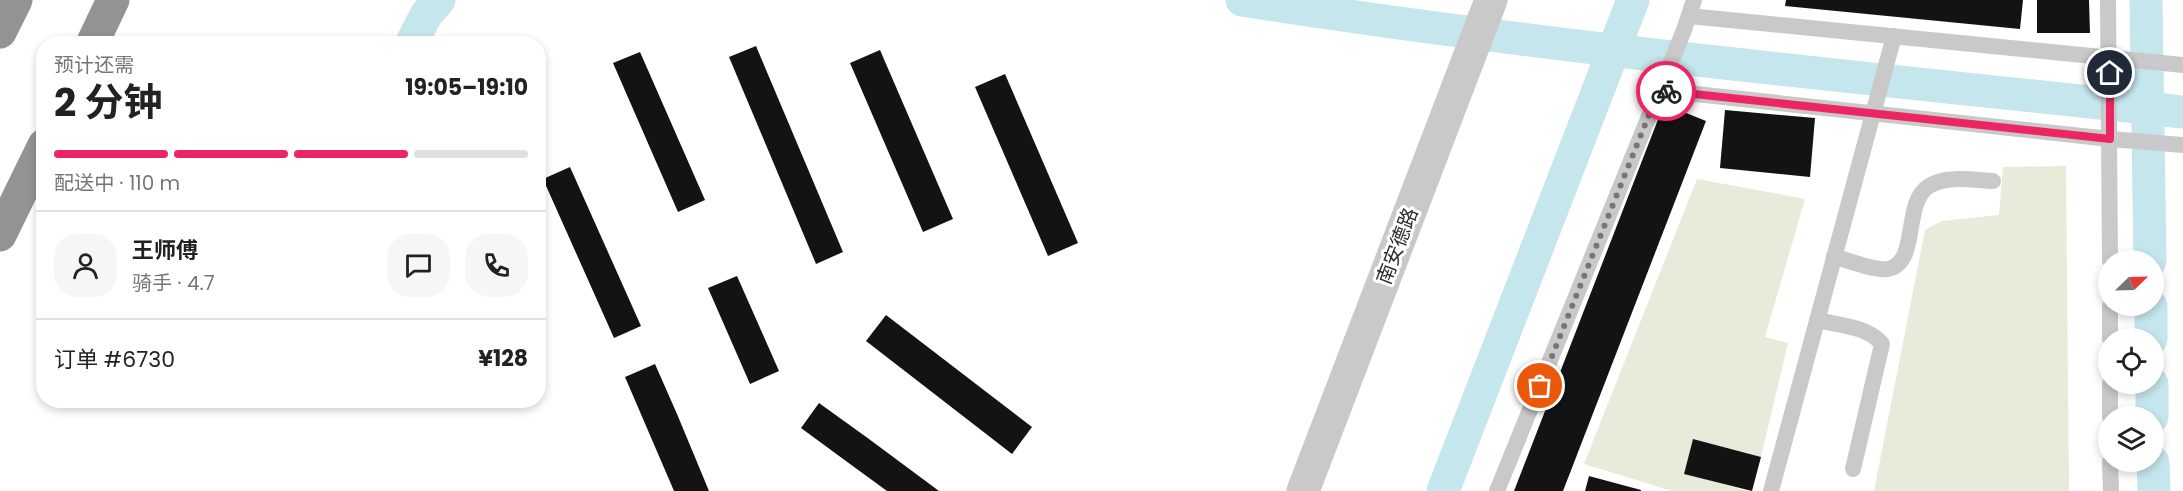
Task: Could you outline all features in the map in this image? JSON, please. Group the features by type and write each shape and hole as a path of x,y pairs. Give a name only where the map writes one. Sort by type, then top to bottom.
{"highway":[{"path":"0,33 16,0"},
{"path":"96,36 113,0"},
{"path":"0,235 36,161"}],"street":[{"name":"南安德路","path":"1303,491 1491,0"}],"lane":[{"path":"2108,0 2114,63 2115,134 2110,250"},
{"path":"1497,491 1689,15 1892,43 2114,63 2183,65"},
{"path":"1771,491 1892,43"},
{"path":"1662,84 2115,134 2183,145"},
{"path":"1834,256 1885,269 1895,266 1902,260 1906,250 1915,204 1921,193 1930,185 1961,179 1993,181"},
{"path":"1817,320 1867,332 1876,336 1882,344 1853,469"},
{"path":"2110,472 2110,491"}],"green space":[{"path":"2066,166 2069,491 1874,491 1925,230 1942,221 1999,215 2003,167"},
{"path":"1697,179 1805,199 1765,337 1788,343 1761,457 1693,439 1684,473 1748,491 1672,491 1584,464"}],"building":[{"path":"1786,0 2023,0 2020,29 1785,6"},
{"path":"2037,0 2089,0 2090,33 2037,33"},
{"path":"756,46 843,252 816,264 729,57"},
{"path":"880,50 953,219 923,232 850,63"},
{"path":"640,52 705,200 678,212 613,63"},
{"path":"1005,74 1078,243 1048,256 975,87"},
{"path":"1664,104 1706,121 1563,491 1514,491"},
{"path":"1725,110 1815,118 1810,177 1720,168"},
{"path":"570,167 641,326 614,338 546,186 546,178"},
{"path":"737,276 779,371 750,384 708,288"},
{"path":"886,315 1032,427 1012,454 866,341"},
{"path":"655,364 709,491 674,491 625,377"},
{"path":"819,403 939,491 887,491 850,464 801,428"},
{"path":"1693,439 1761,457 1752,491 1684,474"},
{"path":"1589,476 1641,490 1641,491 1585,491"}],"waterway":[{"path":"415,36 426,15 439,0"},
{"path":"1242,0 1594,48 2183,112"},
{"path":"1443,491 1633,0"},
{"path":"2146,0 2150,250"},
{"path":"2151,316 2151,328"},
{"path":"2152,394 2152,406"},
{"path":"2153,472 2154,491"}],"way so far":[{"path":"1540,386 1659,90 1666,91"}],"route":[{"path":"1666,91 2110,139 2110,73"}]}
